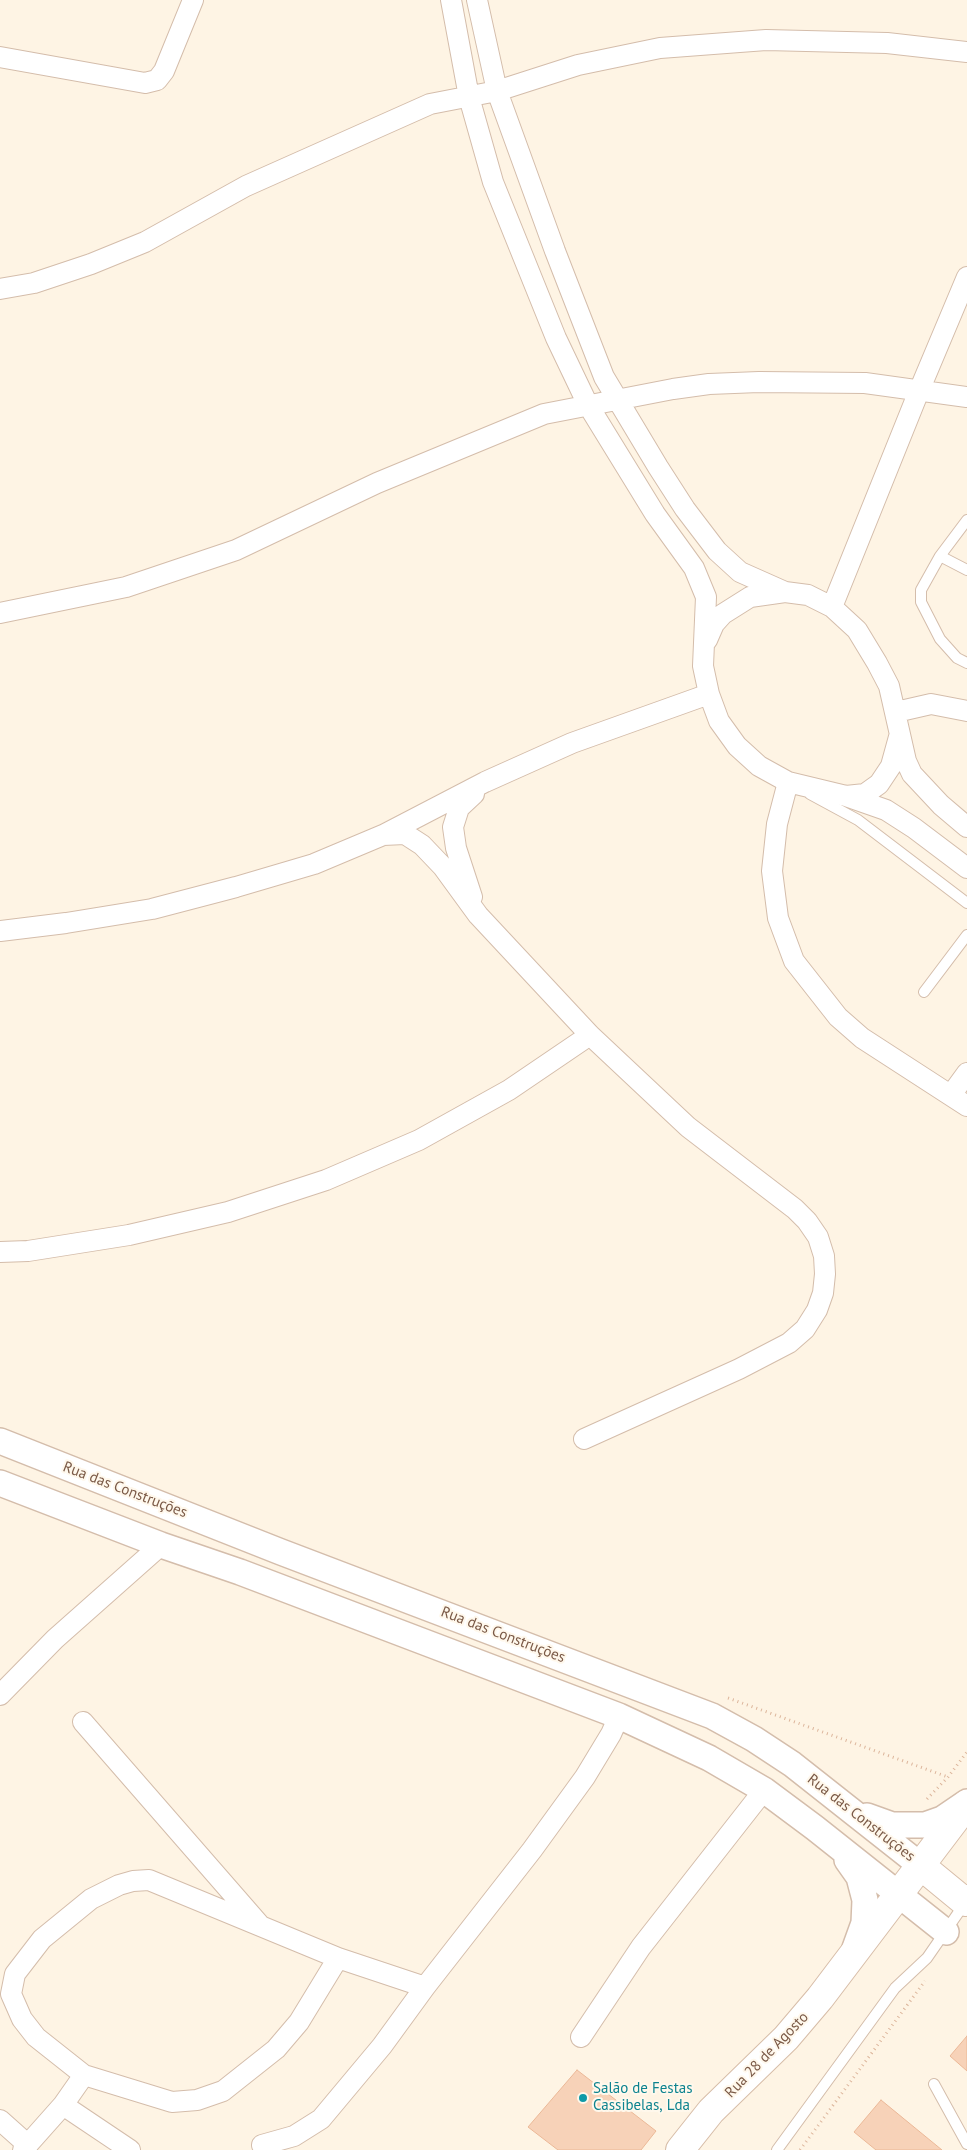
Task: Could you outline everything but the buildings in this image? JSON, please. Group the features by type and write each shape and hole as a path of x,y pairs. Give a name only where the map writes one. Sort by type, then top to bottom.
{"main road":[{"name":"Rua 28 de Agosto","path":"680,2150 711,2111 786,2038 820,1998 967,1803"},
{"name":"Rua das Construções","path":"920,1865 966,1901"}],"street":[{"path":"0,57 145,83 157,80 164,71 193,0"},
{"path":"451,0 468,97 493,182 556,338 588,405 655,514 694,568 706,597 703,666 709,694 719,721 737,746 759,766 788,782 846,796 886,810 900,818 967,868"},
{"path":"477,0 497,91 555,251 604,377 680,502 717,551 740,572 785,592"},
{"path":"0,290 42,280 91,264 145,242 246,186 430,104 497,91 578,65 660,48 766,40 887,43 967,52"},
{"path":"832,607 919,390 967,277"},
{"path":"0,613 126,587 236,550 377,483 544,414 617,398 709,384 760,382 865,383 967,396"},
{"path":"704,653 714,624 734,605 750,597 785,592 808,595 832,607 857,630 889,686 906,761 912,774 941,805 967,827"},
{"path":"0,931 66,923 152,909 314,864 383,835 485,782 572,742 709,694"},
{"path":"896,712 931,704 967,711"},
{"path":"846,796 865,794 879,784 891,766 900,734"},
{"path":"478,915 456,848 453,827 458,808 485,782"},
{"path":"788,782 777,824 772,871 778,918 794,960 819,995 838,1017 862,1038 959,1101 967,1072"},
{"path":"383,835 405,834 422,845 443,867 478,915 590,1035 688,1127 795,1209 807,1221 818,1237 824,1256 826,1274 823,1293 817,1310 805,1329 789,1343 739,1369 584,1439"},
{"path":"0,1252 28,1251 138,1233 228,1212 326,1180 419,1140 509,1090 590,1035"},
{"name":"Rua das Construções","path":"0,1441 281,1552 712,1716 754,1739 792,1764 843,1802 920,1865"},
{"path":"0,1483 619,1716 709,1758 764,1790 946,1932"},
{"path":"0,1695 56,1639 161,1545"},
{"path":"262,2145 294,2136 321,2119 382,2046 425,1987 532,1850 584,1776 611,1734 619,1716"},
{"path":"83,1722 262,1928"},
{"path":"581,2037 641,1947 764,1790"},
{"path":"843,1802 874,1819 892,1825 908,1826 925,1825 942,1819 967,1803"},
{"path":"815,1828 853,1867 863,1888 866,1900 864,1923 850,1958"},
{"path":"338,1958 299,2022 282,2042 223,2091 197,2100 172,2102 84,2075 36,2037 22,2019 12,1994 15,1974 42,1940 91,1899 118,1885 133,1881 149,1880 338,1958 425,1987"},
{"path":"0,2120 25,2147 62,2105 84,2075"},
{"path":"62,2105 130,2150"}],"lane":[{"path":"967,520 940,556 921,590 922,602 948,650 967,663"},
{"path":"940,556 967,570"},
{"path":"788,782 858,820 967,903"},
{"path":"924,992 967,935"},
{"path":"777,2150 895,1988 927,1958 966,1901"},
{"path":"934,2084 967,2144"}],"path":[{"path":"740,1708 725,1697 948,1777"},
{"path":"922,1801 929,1799 967,1752"},
{"path":"800,2150 927,1979"}],"place":[{"name":"Salão de Festas Cassibelas, Lda","path":"583,2098"}]}
